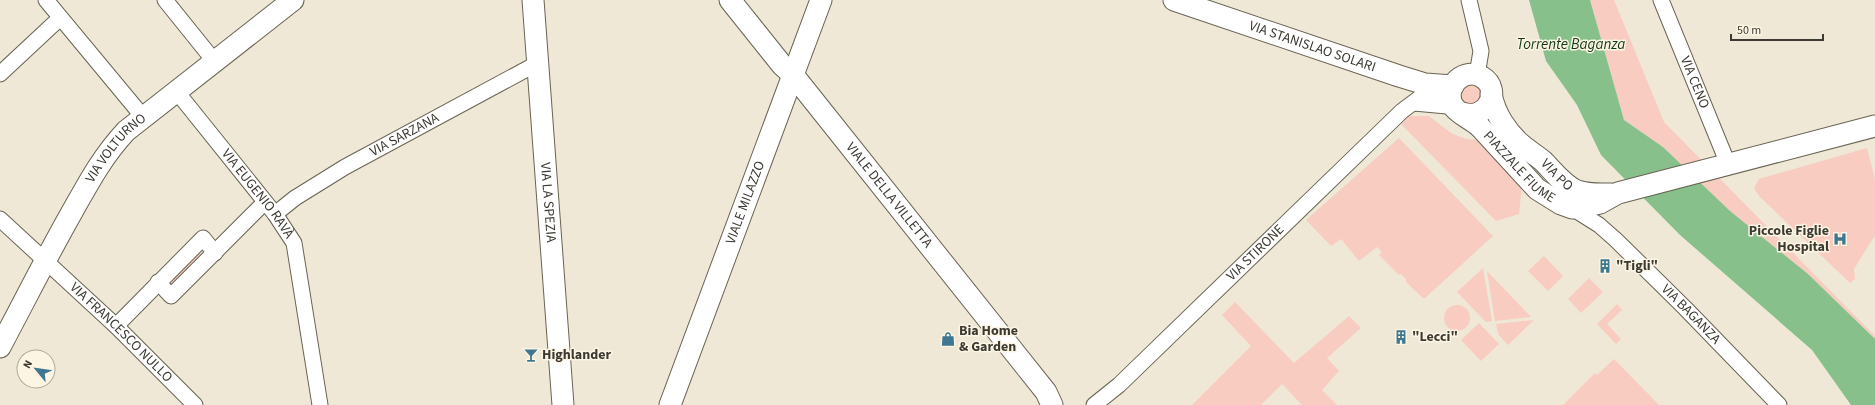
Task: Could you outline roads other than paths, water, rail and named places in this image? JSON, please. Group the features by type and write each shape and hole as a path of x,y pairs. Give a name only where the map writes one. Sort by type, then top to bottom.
{"street":[{"path":"46,0 144,118"},
{"path":"165,0 215,62"},
{"name":"VIA VOLTURNO","path":"0,347 100,162 126,131 292,0"},
{"name":"VIA LA SPEZIA","path":"533,0 558,405"},
{"name":"VIALE DELLA VILLETTA","path":"730,0 782,65 794,76 1049,398 1063,405"},
{"name":"VIALE MILAZZO","path":"670,405 794,76 821,0"},
{"name":"VIA STANISLAO SOLARI","path":"1174,0 1399,76 1426,84 1452,87"},
{"path":"1469,0 1481,51 1477,75"},
{"name":"VIA CENO","path":"1661,0 1723,166"},
{"path":"0,74 60,18"},
{"name":"VIA SARZANA","path":"116,326 158,282 172,296 215,253 270,208 296,198 345,167 538,62"},
{"path":"1460,112 1451,100 1452,87 1456,80 1464,75 1477,75 1487,82 1491,94"},
{"path":"1414,103 1422,96 1452,87"},
{"name":"VIA EUGENIO RAVÀ","path":"177,92 270,208 294,243 320,405"},
{"name":"PIAZZALE FIUME","path":"1414,103 1447,106 1471,115 1484,110 1490,103 1491,94"},
{"name":"VIA PO","path":"1491,94 1500,120 1521,144 1534,153 1571,188 1589,194 1613,195"},
{"name":"VIA STIRONE","path":"1094,405 1119,385 1392,120 1414,103"},
{"name":"PIAZZALE FIUME","path":"1460,112 1484,131 1537,189 1554,201 1581,207"},
{"path":"1521,144 1529,158 1557,188 1581,207 1613,195 1875,126"},
{"name":"VIA BAGANZA","path":"1581,207 1596,214 1601,226 1685,308 1779,405"},
{"name":"VIA FRANCESCO NULLO","path":"0,219 116,326 195,405"},
{"name":"VIA STIRONE","path":"1108,405 1119,385"}],"water":[{"name":"Torrente Baganza","path":"1529,0 1590,0 1624,120 1663,147 1730,211 1808,274 1875,339 1875,405 1851,405 1812,350 1680,235 1601,155 1577,105 1546,61"}],"place":[{"name":"Piccole Figlie Hospital","path":"1840,239"},
{"name":"\"Tigli\"","path":"1605,266"},
{"name":"\"Lecci\"","path":"1401,337"},
{"name":"Bia Home & Garden","path":"948,339"},
{"name":"Highlander","path":"531,355"}]}
